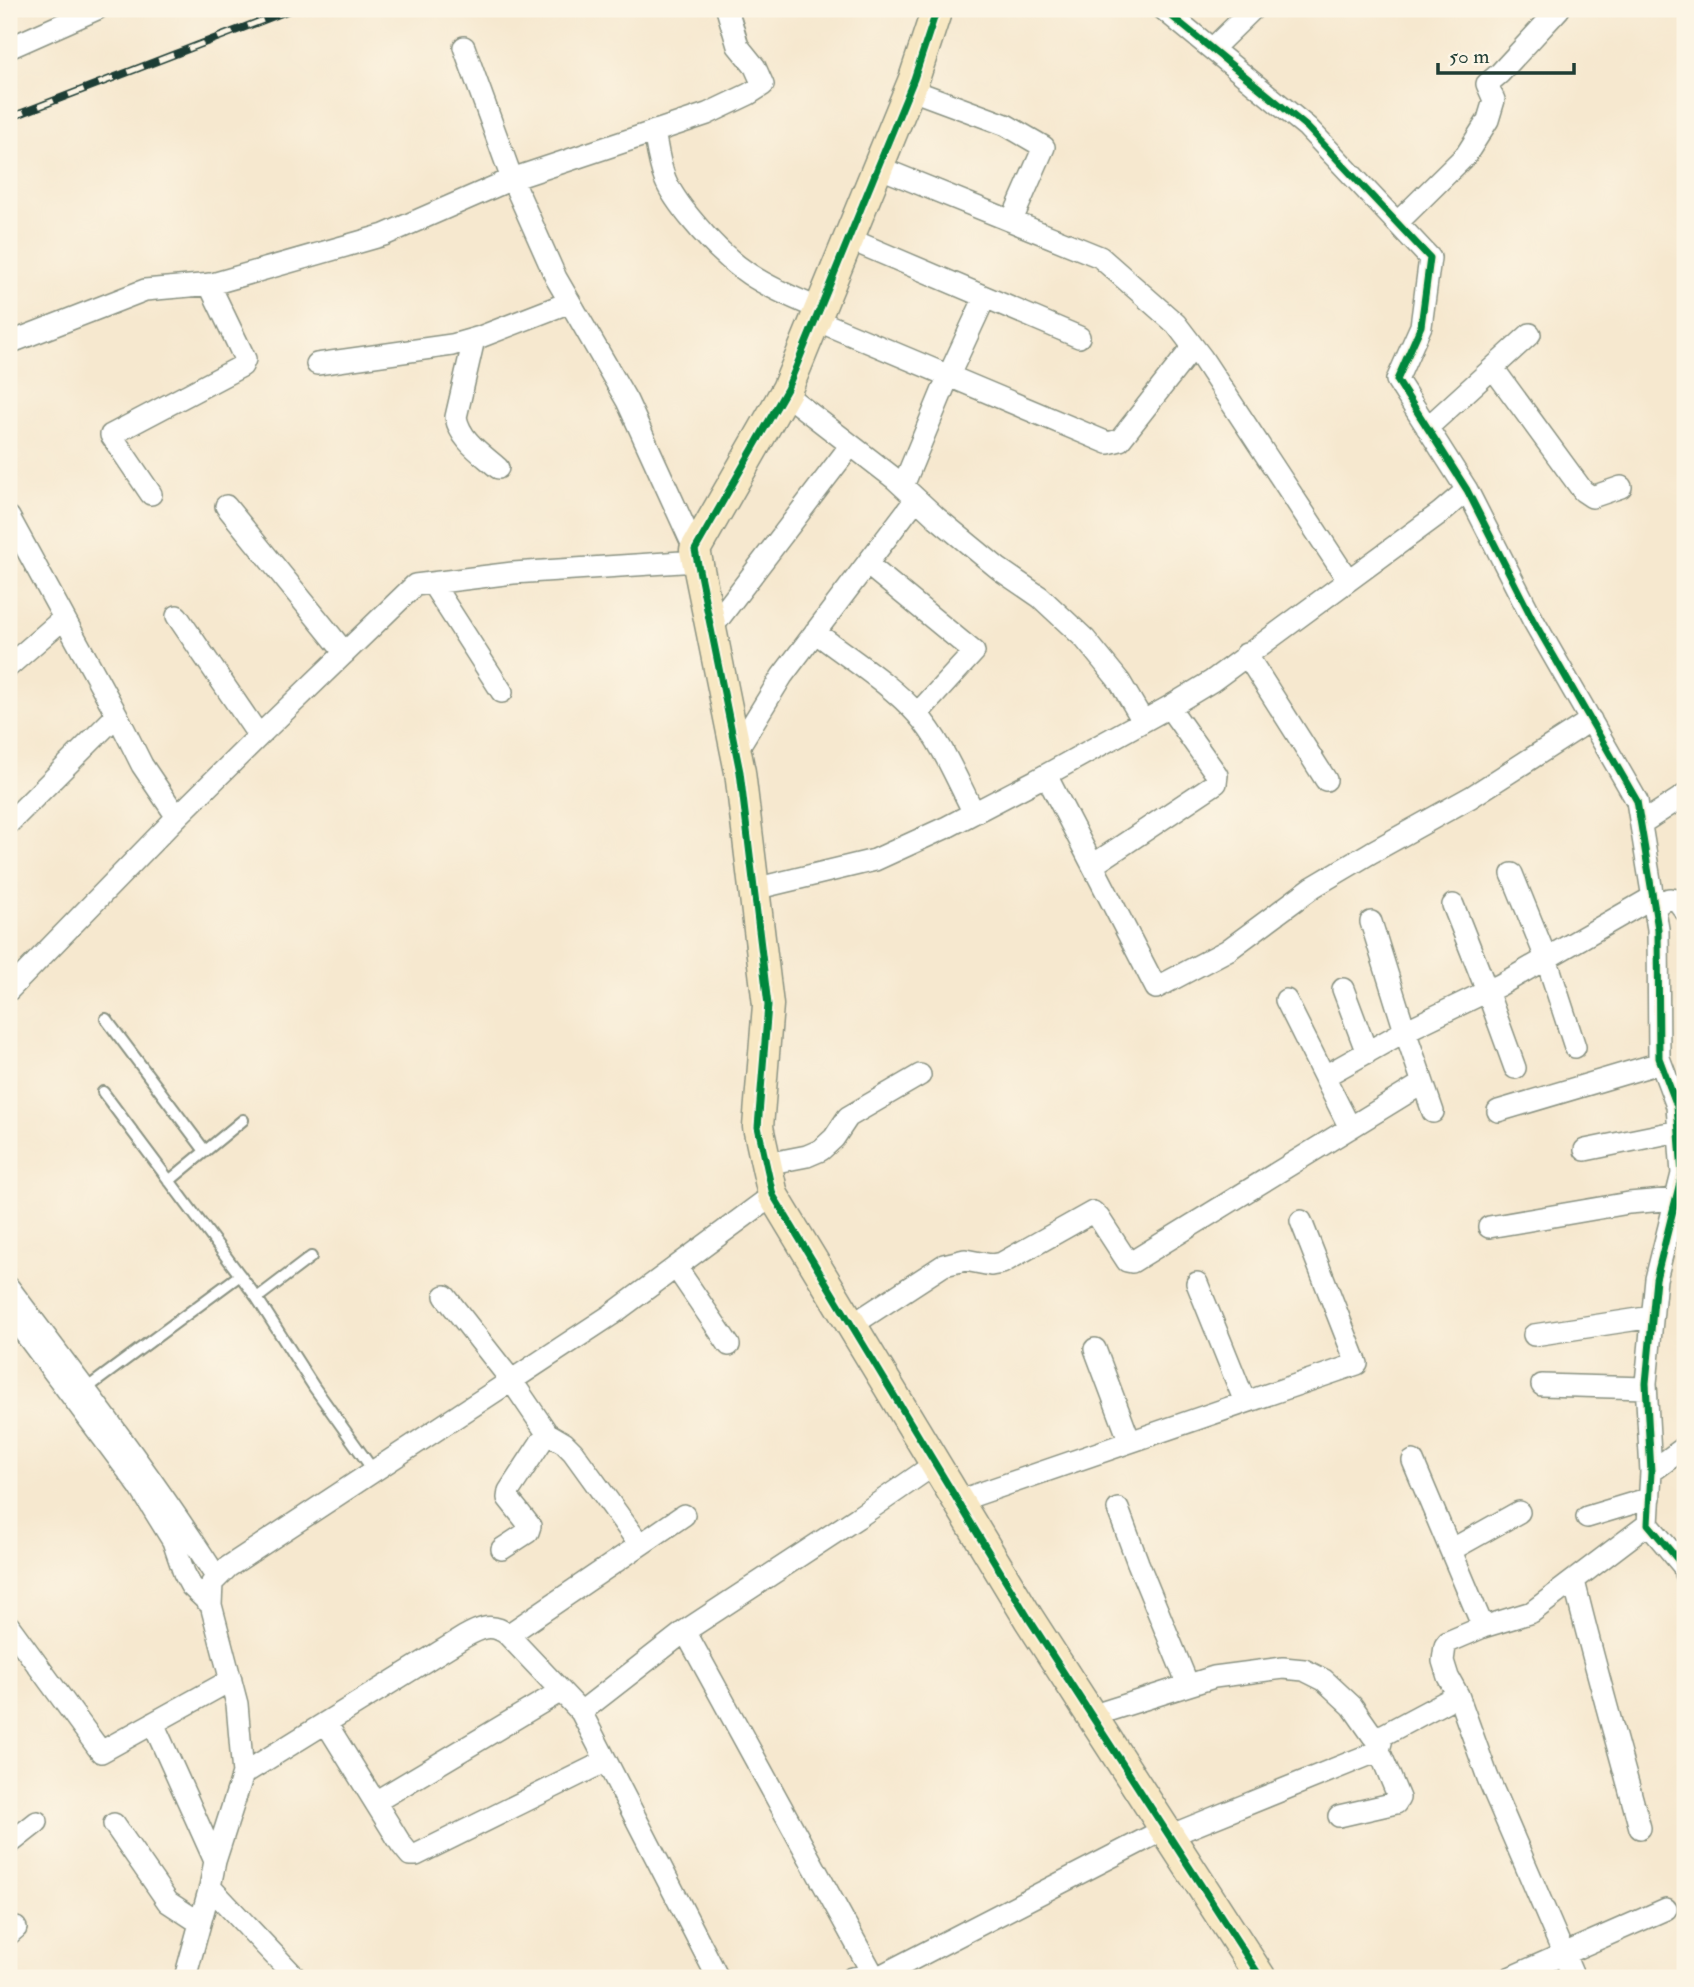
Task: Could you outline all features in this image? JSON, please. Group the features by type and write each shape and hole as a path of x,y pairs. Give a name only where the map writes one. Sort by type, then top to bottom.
{"street":[{"path":"9,48 97,9"},
{"path":"9,343 145,290 209,284 384,235 512,179 708,114 763,85 755,67 738,46 727,9"},
{"path":"696,556 785,394 909,89 937,9"},
{"path":"1163,9 1307,127 1430,258 1420,326 1397,380 1467,490 1532,620 1637,800 1658,929 1658,1058 1677,1106 1682,1174 1656,1279 1652,1317 1646,1388 1651,1472 1648,1524 1684,1567 1685,1574"},
{"path":"1212,48 1253,9"},
{"path":"1397,223 1466,155 1488,120 1494,100 1487,84 1559,9"},
{"path":"464,47 512,179 556,278 627,401 696,556 740,772 768,1005 758,1128 773,1195 1029,1619 1261,1978"},
{"path":"909,89 1006,125 1044,147 1012,220"},
{"path":"654,131 665,180 681,207 721,254 744,273 818,315 1108,443 1120,440 1193,347"},
{"path":"878,167 1100,257 1176,324 1348,580"},
{"path":"849,239 1079,337"},
{"path":"151,494 111,435 242,366 245,359 209,284"},
{"path":"736,751 782,676 867,564 909,492 949,375 985,297"},
{"path":"317,364 452,345 570,302"},
{"path":"1427,428 1530,334"},
{"path":"474,339 456,417 463,436 498,468"},
{"path":"1493,368 1583,491 1592,497 1621,487"},
{"path":"785,394 909,492 999,569 1040,597 1085,639 1120,682 1143,721"},
{"path":"711,629 851,445"},
{"path":"754,889 875,860 974,813 1169,707 1212,681 1440,513 1467,490"},
{"path":"226,506 345,653"},
{"path":"11,526 64,618 142,765 177,817"},
{"path":"9,990 177,817 415,585 696,556"},
{"path":"867,564 974,652 917,714"},
{"path":"432,583 502,692"},
{"path":"177,616 259,736"},
{"path":"9,666 64,618"},
{"path":"815,632 917,714 942,751 974,813"},
{"path":"1246,654 1326,780"},
{"path":"1093,865 1216,783 1217,775 1169,707"},
{"path":"9,823 117,715"},
{"path":"1046,775 1156,988 1227,950 1313,887 1471,797 1591,720"},
{"path":"1642,823 1685,795"},
{"path":"1512,874 1546,958 1575,1046"},
{"path":"1325,1076 1653,901 1676,900 1685,911"},
{"path":"1452,905 1516,1068"},
{"path":"1371,922 1433,1112"},
{"path":"1343,989 1367,1053"},
{"path":"1286,1000 1350,1128"},
{"path":"1498,1111 1660,1063"},
{"path":"766,1164 807,1156 821,1150 834,1138 848,1117 920,1075"},
{"path":"852,1325 944,1265 965,1260 991,1265 1002,1263 1093,1212 1099,1217 1127,1262 1132,1262 1423,1083"},
{"path":"1585,1150 1679,1131"},
{"path":"185,1978 215,1861 243,1774 237,1704 211,1605 212,1583 228,1567 611,1315 773,1195"},
{"path":"1489,1227 1629,1203 1676,1199"},
{"path":"958,1501 1357,1364 1301,1221"},
{"path":"676,1267 729,1345"},
{"path":"1197,1283 1245,1402"},
{"path":"9,1287 87,1390 217,1578"},
{"path":"444,1296 511,1380 547,1433 573,1452 635,1538"},
{"path":"9,1312 139,1486 173,1541 191,1586 211,1605"},
{"path":"1534,1335 1652,1317"},
{"path":"1096,1349 1130,1442"},
{"path":"1542,1385 1646,1388"},
{"path":"502,1549 528,1532 530,1526 508,1498 509,1491 547,1433"},
{"path":"1651,1472 1685,1447"},
{"path":"1413,1461 1483,1627"},
{"path":"581,1712 685,1631 935,1464"},
{"path":"1587,1517 1650,1498"},
{"path":"1118,1509 1188,1685"},
{"path":"1451,1550 1518,1512"},
{"path":"508,1635 684,1515"},
{"path":"1574,1978 1488,1778 1458,1695 1448,1677 1443,1661 1445,1646 1448,1642 1483,1627 1532,1612 1648,1524"},
{"path":"1574,1581 1640,1828"},
{"path":"9,1626 16,1650 101,1752 231,1680"},
{"path":"243,1774 482,1627 497,1627 508,1635 581,1712 718,1978"},
{"path":"685,1631 875,1977"},
{"path":"1091,1716 1214,1677 1283,1668 1304,1670 1324,1680 1352,1706 1381,1743 1398,1798 1396,1802 1339,1816"},
{"path":"375,1802 561,1691"},
{"path":"852,1978 882,1975 1167,1832 1381,1743 1458,1695"},
{"path":"153,1723 215,1861"},
{"path":"326,1723 410,1855 416,1855 606,1761"},
{"path":"9,1844 37,1822"},
{"path":"114,1824 168,1902 200,1923"},
{"path":"210,1887 296,1978"},
{"path":"1509,1978 1665,1909"}],"lane":[{"path":"106,1019 205,1151"},
{"path":"103,1092 257,1298 314,1387 373,1470"},
{"path":"169,1181 243,1120"},
{"path":"257,1298 311,1257"},
{"path":"87,1390 240,1275"}],"railway":[{"path":"9,118 292,9"}],"cycle path":[{"path":"937,9 914,79 787,389 695,550 740,772 768,1005 758,1127 773,1195 1029,1619 1261,1978"},
{"path":"1163,9 1307,127 1430,258 1421,326 1397,380 1467,490 1533,620 1637,801 1658,929 1659,1058 1677,1106 1682,1174 1656,1279 1646,1383 1651,1472 1648,1524 1684,1567 1685,1574"}]}
